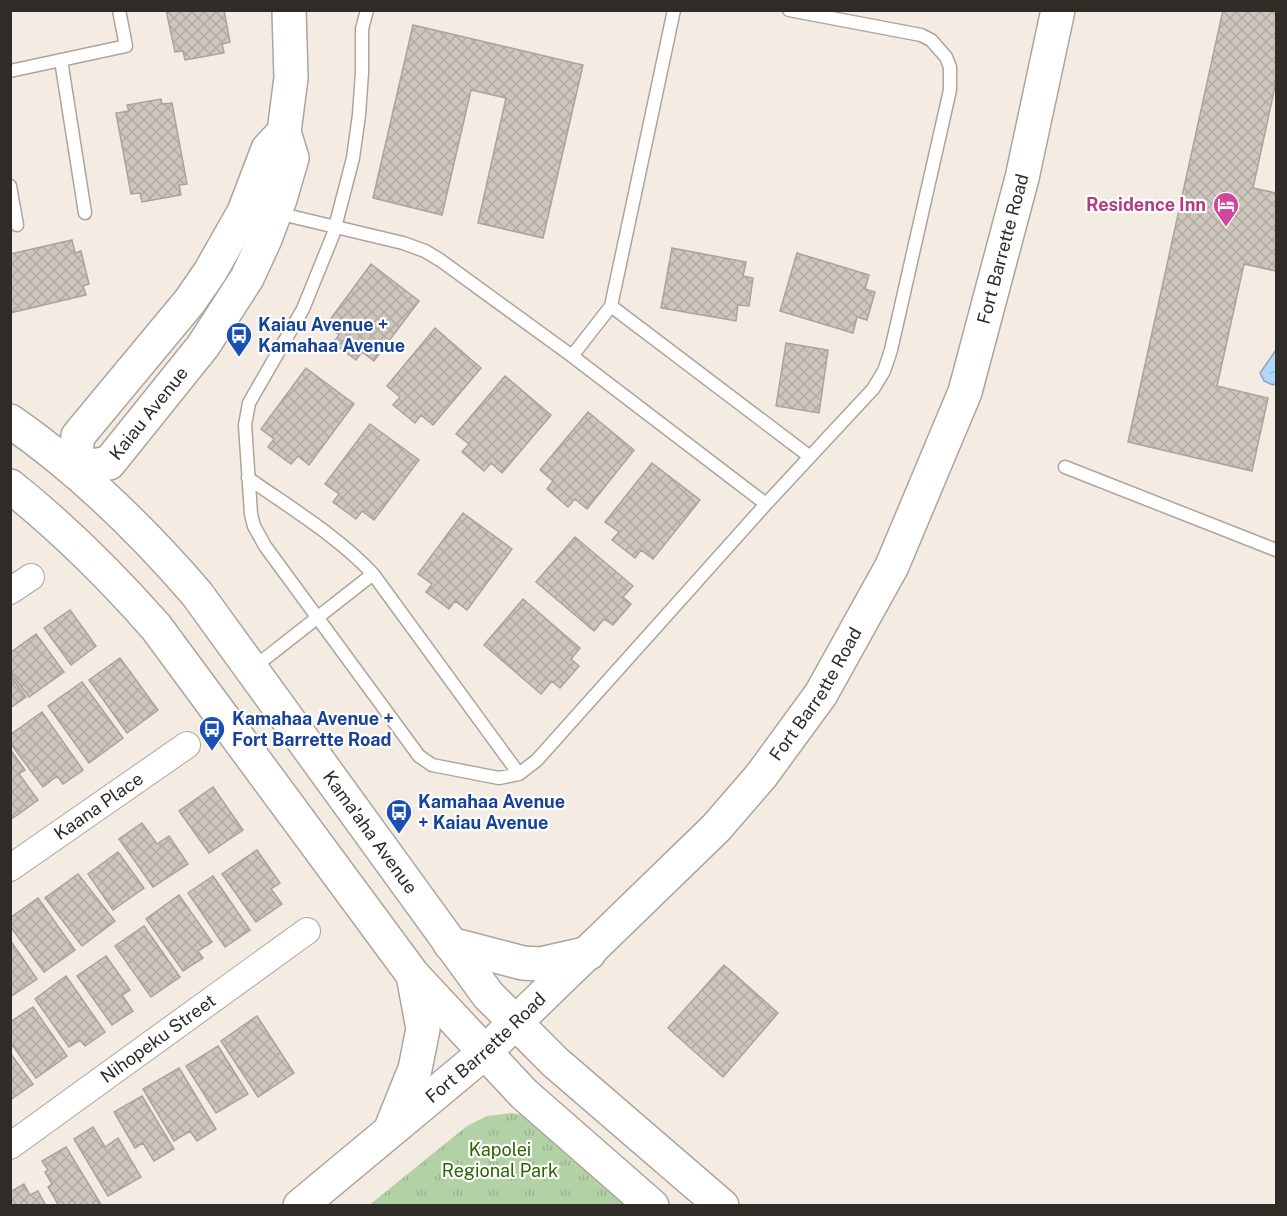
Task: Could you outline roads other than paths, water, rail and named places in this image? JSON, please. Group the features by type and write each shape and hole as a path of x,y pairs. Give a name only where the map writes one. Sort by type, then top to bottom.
{"street":[{"path":"40,510 74,469 78,436 190,301 228,242 261,209 268,149 284,132 291,78 289,10"},
{"name":"Fort Barrette Road","path":"300,1206 484,1053 589,953 716,828 761,776 821,694 892,566 965,392 1022,178 1058,10"},
{"name":"Kama'aha Avenue","path":"10,421 74,469 117,508 197,594 488,995 555,1062 722,1206"},
{"path":"10,486 40,510 96,562 156,627 413,975 524,1094 652,1206"},
{"name":"Kaana Place","path":"10,868 188,746"},
{"name":"Nihopeku Street","path":"10,1146 307,931"},
{"path":"450,944 523,963 540,964 589,953"},
{"path":"391,1129 415,1069 423,1029 413,975"}],"lane":[{"path":"10,71 126,46 119,10"},
{"path":"368,10 362,28 362,72 353,158 336,227 303,309 249,403 245,425 251,514 259,536 424,760 432,765 499,777 519,774 537,760 809,456 873,389 884,371 891,350 952,78 946,57 931,40 921,35 789,10"},
{"path":"572,357 611,306 674,10"},
{"path":"61,60 85,213"},
{"path":"10,186 17,225"},
{"path":"261,209 403,243 440,260 766,504"},
{"path":"611,306 809,456"},
{"path":"1065,467 1276,550"},
{"path":"248,478 347,549 372,574 519,774"},
{"path":"252,668 372,574"}],"water":[{"path":"1276,350 1276,383 1273,385 1264,381 1260,373"}],"place":[{"name":"Residence Inn","path":"1226,228"},
{"name":"Kaiau Avenue + Kamahaa Avenue","path":"239,358"},
{"name":"Kamahaa Avenue + Fort Barrette Road","path":"212,752"},
{"name":"Kamahaa Avenue + Kaiau Avenue","path":"399,835"}],"park label":[{"name":"Kapolei Regional Park","path":"500,1160"}]}
